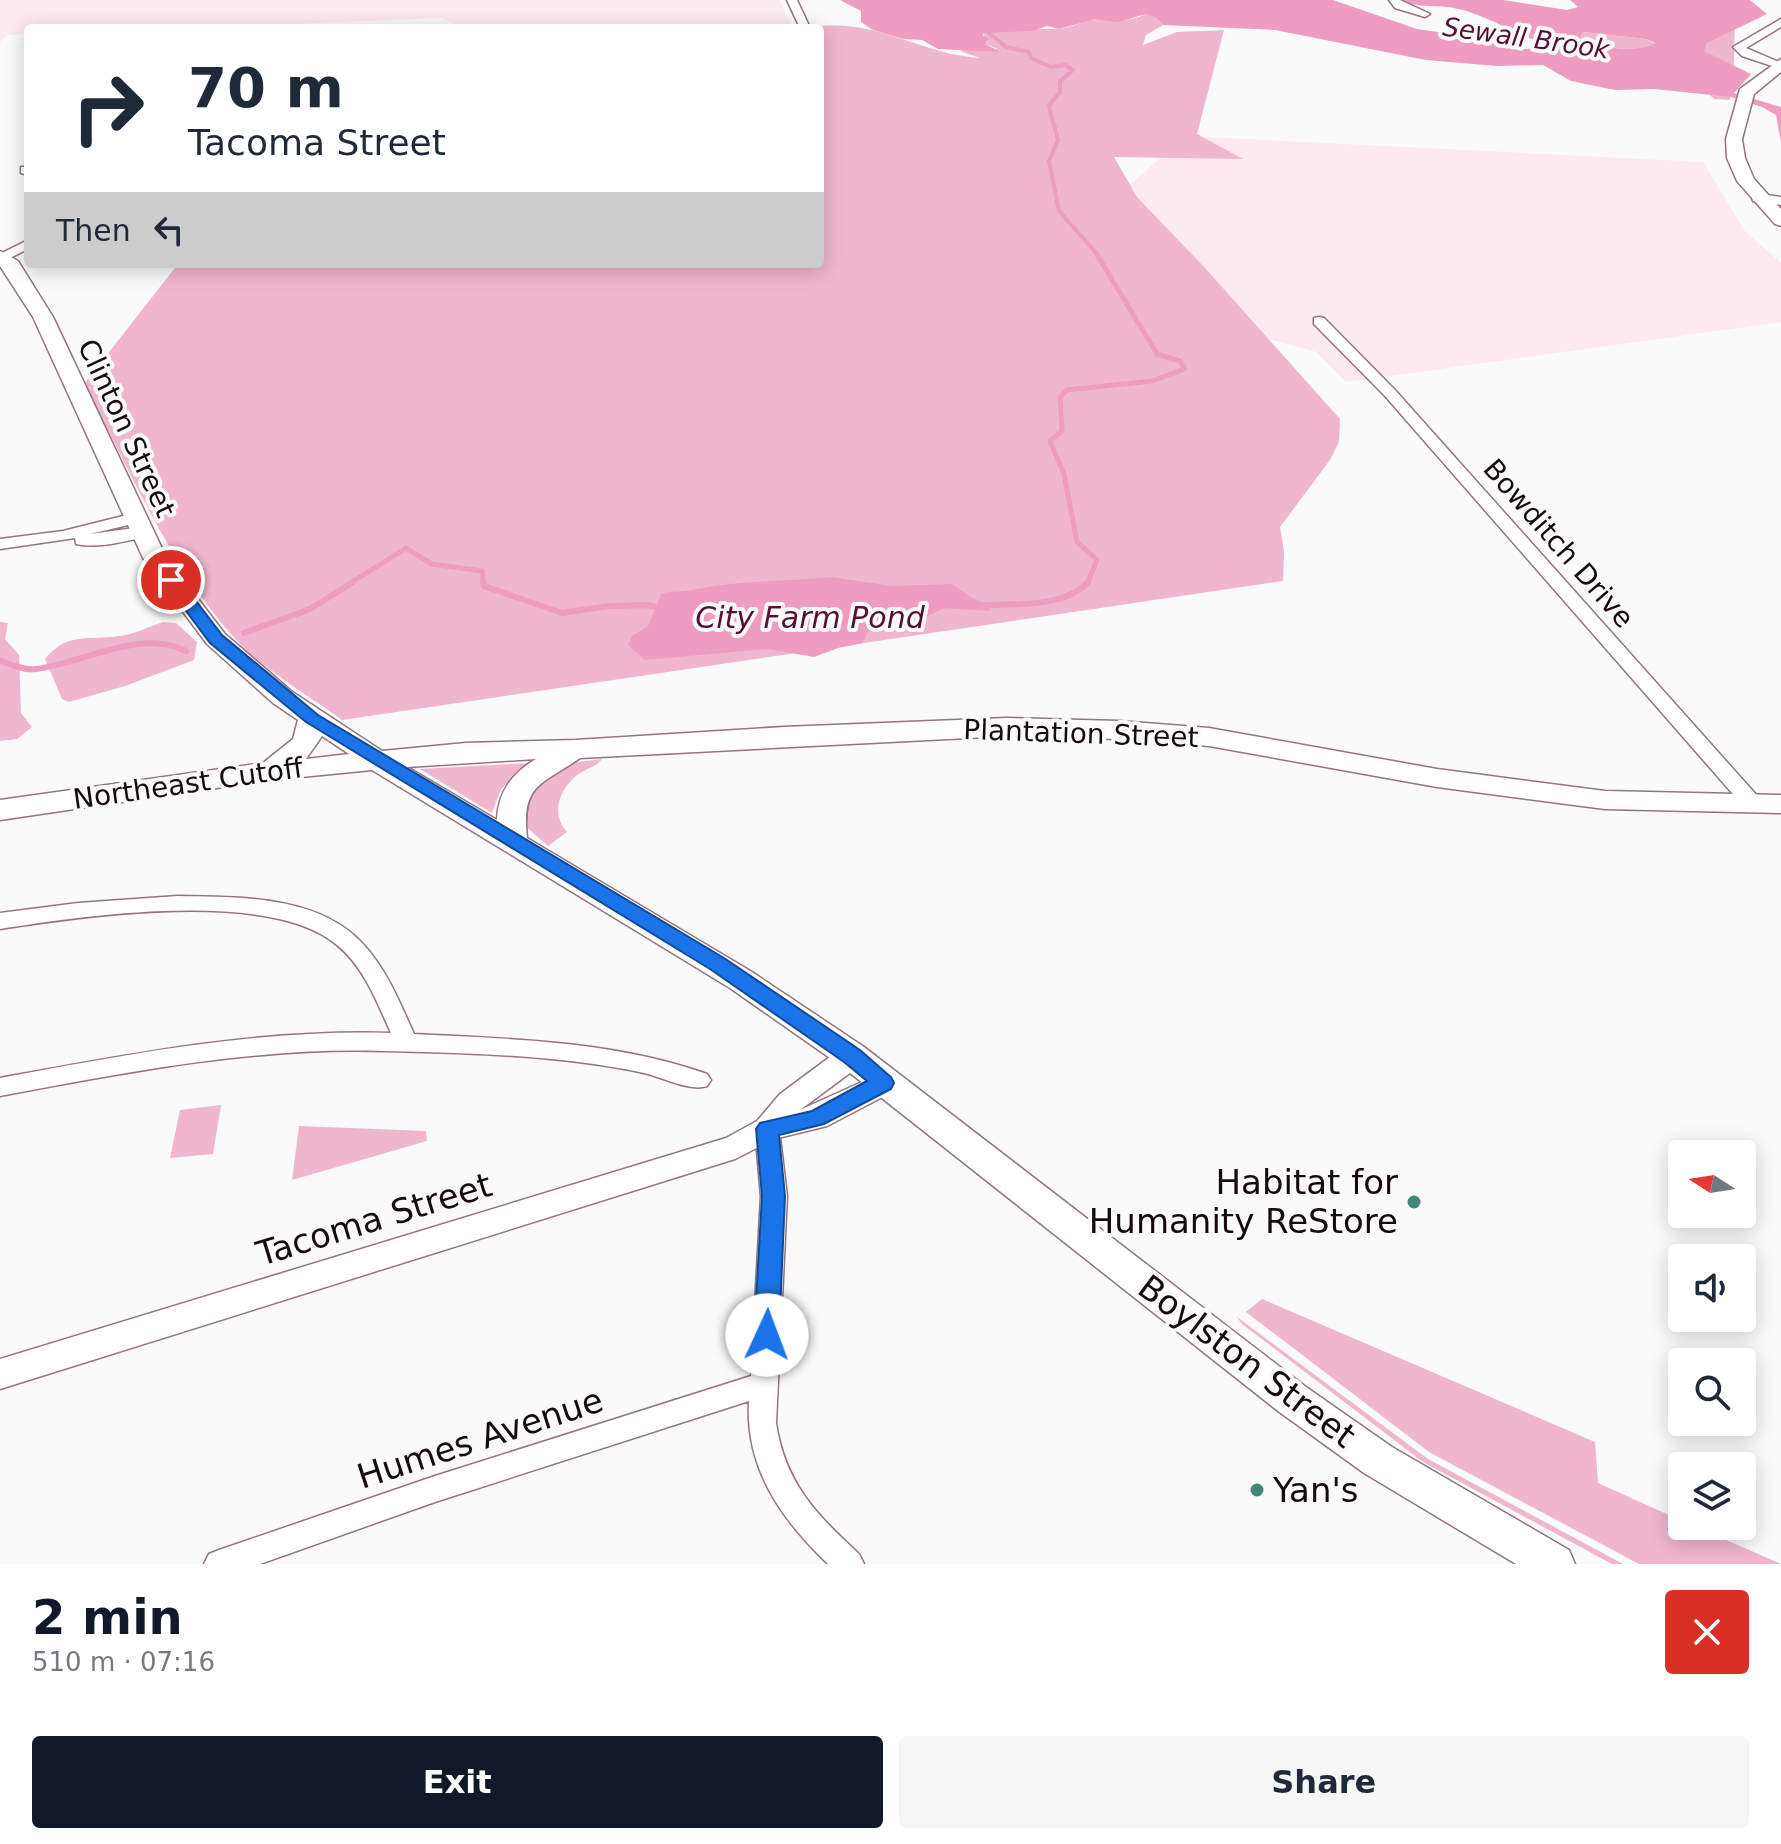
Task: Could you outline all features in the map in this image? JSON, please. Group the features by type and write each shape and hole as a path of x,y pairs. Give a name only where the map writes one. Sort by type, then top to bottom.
{"main road":[{"path":"1780,69 1748,99 1734,132 1736,158 1758,198 1781,220"},
{"name":"Clinton Street","path":"1,258 11,265 43,317 155,558 216,639 312,718"},
{"path":"271,771 305,744 311,733 312,718"},
{"name":"Boylston Street","path":"312,718 376,760 717,964 852,1056 1292,1399 1378,1460 1554,1564"},
{"name":"Plantation Street","path":"376,760 466,752 576,749 910,730 1007,727 1119,730 1260,744 1437,778 1605,800 1767,804"},
{"path":"513,842 509,815 515,791 531,774 576,749"},
{"name":"Northeast Cutoff","path":"0,810 271,771 376,760"}],"street":[{"path":"792,0 803,24"},
{"path":"1394,0 1399,6 1425,14"},
{"path":"1780,69 1746,54 1739,47 1781,22"},
{"path":"1758,198 1781,200"},
{"path":"1,258 24,246"},
{"name":"Bowditch Drive","path":"1319,321 1390,393 1767,804"},
{"path":"0,544 115,538 139,525"},
{"path":"0,921 194,904 295,914 341,934 360,952 381,986 406,1042"},
{"path":"0,1087 246,1046 333,1041 406,1042 604,1058 674,1070 699,1080"},
{"name":"Tacoma Street","path":"767,1129 790,1102 852,1056"},
{"name":"Tacoma Street","path":"0,1374 735,1147 767,1129 817,1118 884,1083"},
{"path":"767,1129 774,1196 763,1384 763,1441 778,1485 808,1524 849,1564"},
{"name":"Humes Avenue","path":"219,1564 435,1489 763,1384"}],"shaded area":[{"path":"0,0 779,0 790,22 453,24 443,18 286,24 24,24 24,34 8,35 0,42"},
{"path":"1146,14 1163,25 1146,35 1143,45 1177,32 1224,30 1197,134 1243,159 1114,157 1137,197 1340,419 1339,442 1330,460 1280,527 1284,552 1283,581 342,720 253,656 218,619 174,555 84,384 175,268 824,268 824,26 858,27 937,50 980,58 960,51 998,49 985,44 984,33 1059,29 1091,20"},
{"path":"1735,20 1733,93 1729,100 1714,99 1705,90 1696,47"},
{"path":"1583,32 1646,39 1655,44 1627,49 1607,47 1580,38"},
{"path":"1186,136 1703,162 1745,231 1781,263 1781,322 1346,382 1316,352 1230,328 1128,186"},
{"path":"0,622 8,623 5,639 19,655 21,713 32,727 17,739 0,741"},
{"path":"163,622 176,623 197,642 194,660 125,686 69,702 62,699 45,659 53,650 70,641 125,635"},
{"path":"602,759 576,776 561,796 559,818 567,832 548,846 522,823 523,795 561,764"},
{"path":"530,763 501,789 492,813 420,769"},
{"path":"221,1105 213,1154 170,1158 180,1110"},
{"path":"299,1126 426,1131 427,1141 292,1180"},
{"path":"1262,1299 1595,1442 1598,1483 1668,1515 1668,1540 1726,1540 1781,1564 1639,1564 1429,1452 1246,1312"},
{"path":"1237,1317 1428,1459 1623,1564 1612,1564 1423,1462 1242,1324"}],"water":[{"path":"840,0 1333,0 1417,29 1479,38 1525,49 1534,48 1537,41 1471,12 1403,0 1503,0 1567,10 1578,7 1570,0 1750,0 1767,14 1707,43 1704,51 1751,74 1734,93 1781,107 1781,142 1776,115 1762,107 1731,97 1654,89 1615,90 1571,81 1543,65 1497,66 1426,60 1275,30 1163,25 1146,14 1118,22 1095,19 1059,29 1047,26 1032,31 984,33 983,36 989,38 985,44 1001,52 938,49 922,40 904,39 873,30 861,22 861,11","holes":["1583,32 1646,39 1655,43 1628,49 1597,45 1580,38"]},
{"name":"City Farm Pond","path":"831,577 892,586 952,584 972,598 991,605 989,611 944,608 916,622 886,623 867,633 863,643 814,657 768,649 645,660 628,645 632,636 648,626 661,594 726,584"}],"waterway":[{"path":"990,26 989,33 1006,47 1029,52 1031,58 1051,67 1065,65 1073,70 1060,81 1060,92 1049,106 1058,140 1049,161 1059,211 1098,255"},
{"path":"1088,582 1097,560 1077,542 1064,474 1050,441 1062,431 1060,397 1067,390 1152,381 1185,369 1180,361 1157,354 1096,253"},
{"path":"349,584 406,548 432,564 482,571 484,584"},
{"path":"244,633 310,609 353,582"},
{"path":"483,582 484,586 562,613 609,606 648,605 663,609"},
{"path":"986,605 1054,600 1079,590 1088,582"},
{"path":"0,661 32,669 150,643 186,651"}],"place":[{"name":"Habitat for Humanity ReStore","path":"1414,1202"},
{"name":"Yan's","path":"1257,1490"}],"route":[{"path":"171,580 216,639 282,697 376,760 717,964 852,1056 884,1083 817,1118 767,1129 774,1196 767,1335"}],"water label":[{"name":"Sewall Brook","path":"1526,38"}]}
